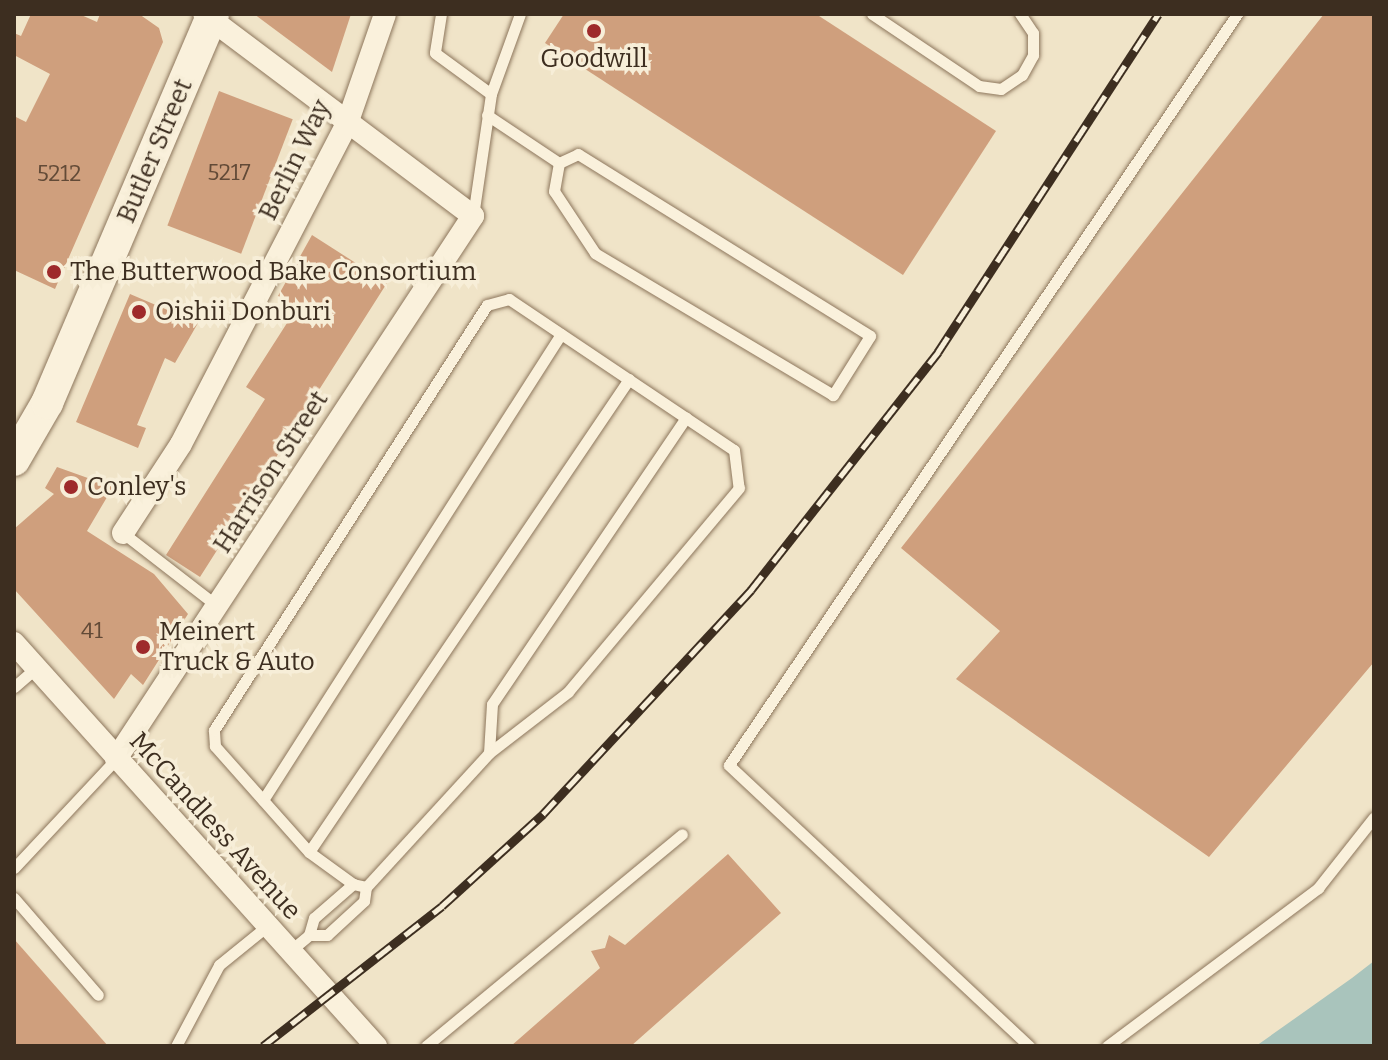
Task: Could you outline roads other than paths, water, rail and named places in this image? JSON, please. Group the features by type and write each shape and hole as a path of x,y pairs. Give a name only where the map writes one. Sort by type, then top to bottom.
{"main road":[{"name":"Butler Street","path":"14,460 47,403 209,16"}],"street":[{"name":"Berlin Way","path":"123,533 181,444 347,124 385,14"},
{"path":"209,16 347,124 473,216"},
{"name":"Harrison Street","path":"116,759 473,216"},
{"name":"McCandless Avenue","path":"14,643 376,1046"}],"lane":[{"path":"441,14 435,53 491,94"},
{"path":"473,216 491,94 520,14"},
{"path":"872,14 979,86 1001,89 1022,75 1033,55 1033,33 1020,14"},
{"path":"1029,1046 729,765 1237,14"},
{"path":"487,115 559,163"},
{"path":"578,154 870,336 833,395 595,253 554,191 559,163 578,154"},
{"path":"309,935 327,935 364,901 366,887 489,753 568,692 739,488 734,450 509,299 487,305 214,730 215,746 309,852 353,884 366,887"},
{"path":"263,800 561,334"},
{"path":"309,852 629,379"},
{"path":"489,753 492,704 686,417"},
{"path":"123,533 217,606"},
{"path":"14,687 36,668"},
{"path":"14,868 116,759"},
{"path":"1107,1046 1318,888 1374,817"},
{"path":"426,1046 682,834"},
{"path":"290,951 309,935 314,918 353,884"},
{"path":"14,898 98,995"},
{"path":"176,1046 219,965 267,926"}],"water":[{"path":"1374,961 1374,1046 1256,1046 1352,978"}],"railway":[{"path":"263,1046 442,906 543,814 751,590 938,352 1158,14"}],"place":[{"name":"Goodwill","path":"594,31"},
{"name":"The Butterwood Bake Consortium","path":"54,272"},
{"name":"Oishii Donburi","path":"139,312"},
{"name":"Conley's","path":"71,487"},
{"name":"Meinert Truck & Auto","path":"143,647"}]}
